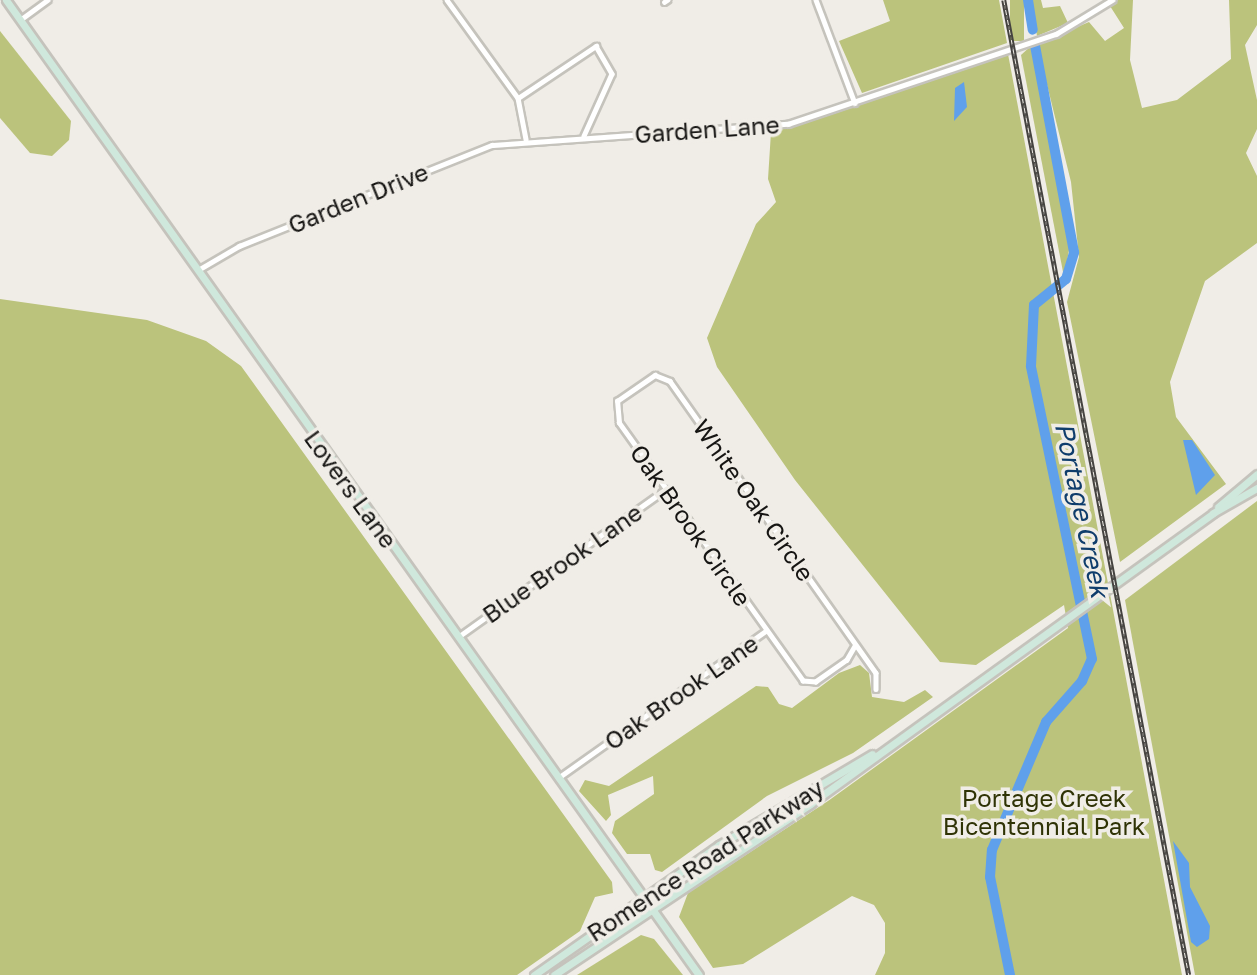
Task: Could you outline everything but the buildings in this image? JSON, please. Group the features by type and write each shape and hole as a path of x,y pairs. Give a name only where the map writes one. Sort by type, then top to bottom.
{"street":[{"name":"Lovers Lane","path":"6,0 196,272 699,975"},
{"path":"20,20 48,0"},
{"path":"447,0 519,98 526,139"},
{"path":"816,0 855,103"},
{"name":"Garden Lane","path":"526,139 761,128 855,103 1056,34 1112,0"},
{"path":"519,98 596,46 612,74 584,136"},
{"name":"Garden Drive","path":"196,272 239,246 461,156 526,139"},
{"name":"White Oak Circle","path":"617,418 617,401 652,376 668,378 876,673 876,689"},
{"name":"Oak Brook Circle","path":"617,418 766,631"},
{"name":"Romence Road Parkway","path":"1213,513 1257,474"},
{"name":"Romence Road Parkway","path":"554,975 651,907 810,804 878,750 1092,598 1213,513 1257,488"},
{"name":"Blue Brook Lane","path":"458,638 666,489"},
{"name":"Oak Brook Lane","path":"557,779 766,631 808,684 847,660 855,646"},
{"name":"Romence Road Parkway","path":"534,975 643,898 878,750"}],"green space":[{"path":"883,0 999,0 1007,43 862,93 839,41 890,21"},
{"path":"1010,0 1024,0 1024,41 1010,41"},
{"path":"1031,0 1041,0 1043,8 1060,6 1068,23 1037,36"},
{"path":"1118,0 1133,0 1130,60 1142,108 1177,100 1231,59 1229,0 1257,0 1257,25 1245,45 1257,100 1257,129 1246,153 1257,176 1257,243 1205,281 1170,382 1176,417 1226,484 1120,562 1067,302 1079,257 1071,182 1037,44 1089,22 1105,41 1124,28 1110,6"},
{"path":"0,31 71,121 69,140 52,156 30,153 0,118"},
{"path":"1032,45 1070,245 1064,277 1021,55"},
{"name":"Portage Creek Bicentennial Park","path":"1008,54 1182,975 875,975 885,953 885,923 874,905 852,896 743,964 713,968 679,917 688,893 828,801 1068,628 1064,605 976,665 940,662 795,480 717,367 707,338 756,224 776,202 768,179 771,132"},
{"path":"0,299 147,320 206,341 241,366 612,882 613,893 595,897 580,931 517,975 0,975"},
{"path":"1257,501 1257,975 1195,975 1125,600"},
{"path":"860,665 869,673 872,697 904,702 925,690 933,697 853,753 767,796 662,872 655,870 650,854 627,854 612,833 615,821 654,794 653,776 608,795 611,815 606,821 579,791 585,780 609,786 756,686 768,687 779,704 792,708 839,673"},
{"path":"641,935 654,939 683,975 577,975"}],"water":[{"path":"964,82 967,107 954,121 955,88"},
{"path":"1183,440 1192,440 1215,475 1196,495"},
{"path":"1173,841 1189,863 1190,887 1210,926 1209,939 1197,947 1191,942"}],"waterway":[{"name":"Portage Creek","path":"1028,0 1033,30"},
{"name":"Portage Creek","path":"1010,975 990,877 992,850 1046,722 1082,681 1092,659 1031,366 1034,305 1066,279 1074,252 1035,46"}],"railway":[{"path":"1004,0 1189,975"}]}
